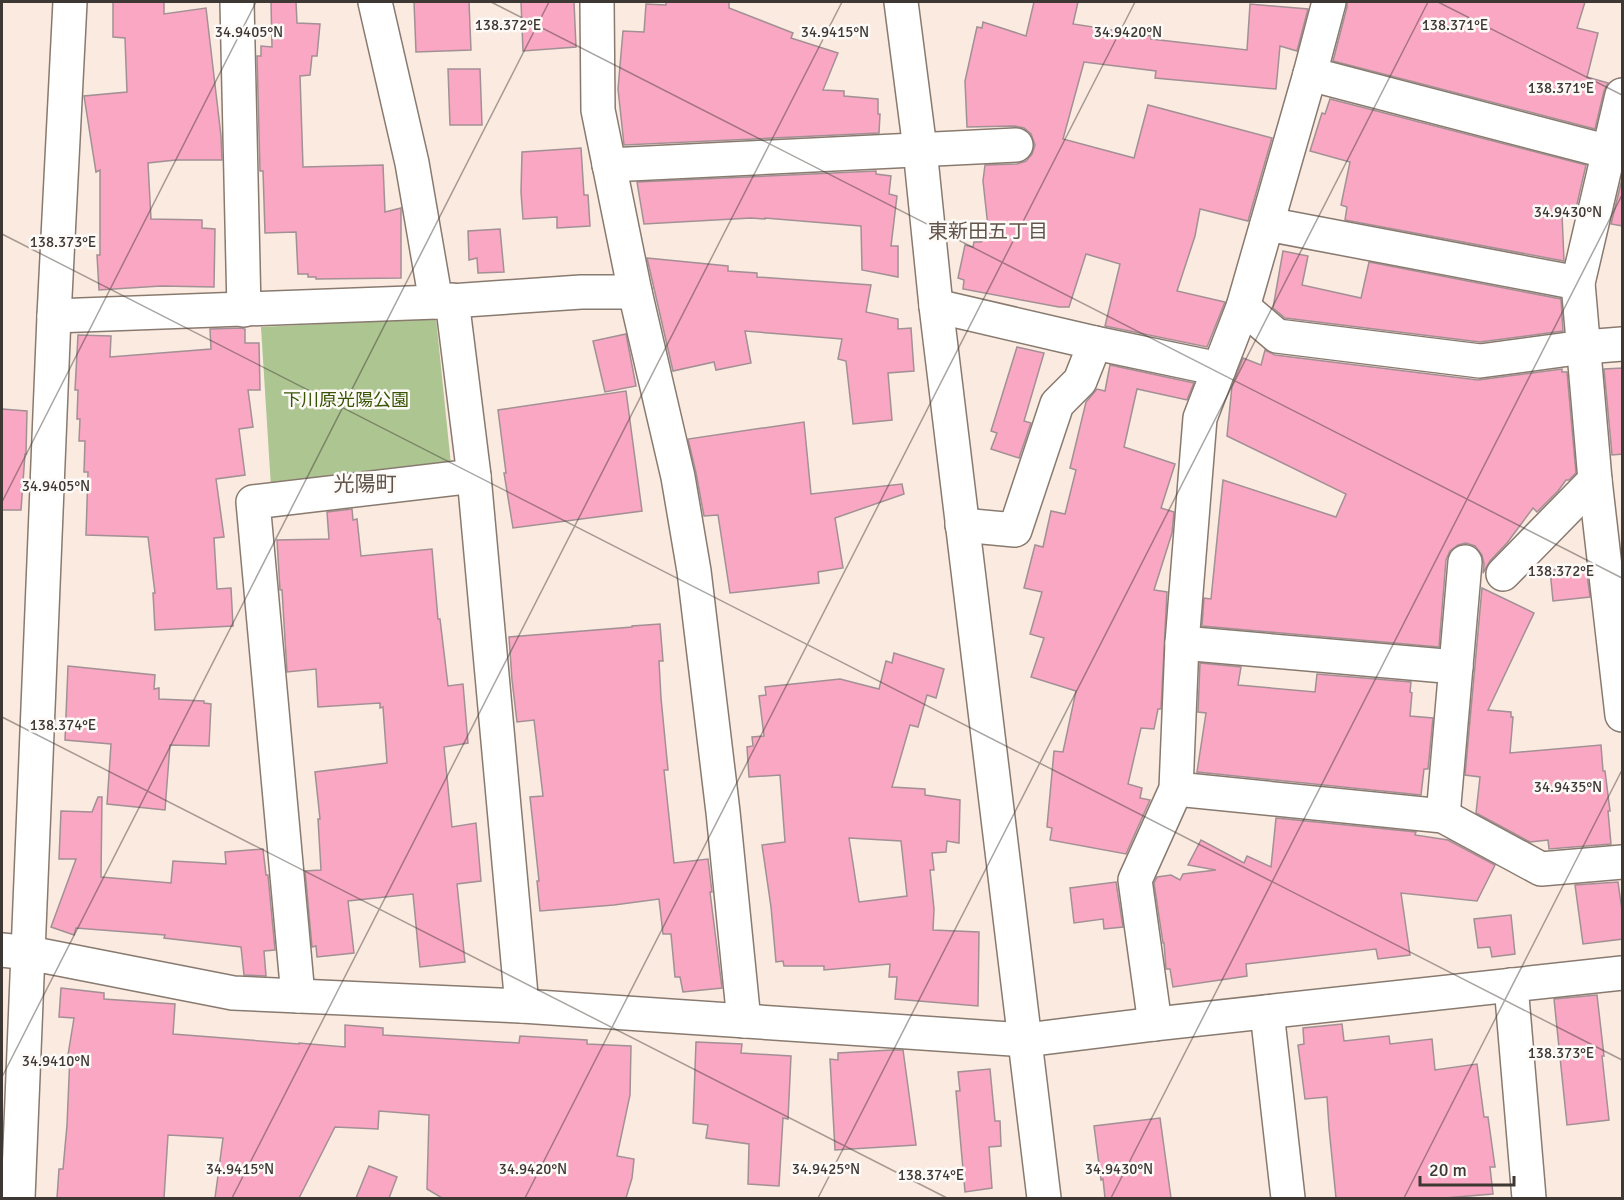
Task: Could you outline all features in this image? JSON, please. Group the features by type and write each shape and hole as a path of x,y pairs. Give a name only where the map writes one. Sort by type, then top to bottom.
{"street":[{"path":"18,1198 15,952 54,316 70,2"},
{"path":"237,2 244,310"},
{"path":"375,2 444,301 474,476 522,1006"},
{"path":"597,2 598,110 635,292 678,477 694,571 723,812 744,1021"},
{"path":"901,2 1044,1198"},
{"path":"1155,1024 1136,880 1176,789 1182,643 1200,418 1243,307 1329,2"},
{"path":"1310,74 1609,152"},
{"path":"1623,95 1578,283 1595,480 1623,715"},
{"path":"609,165 1016,145"},
{"path":"1267,224 1578,283"},
{"path":"54,316 444,301 581,292 635,292"},
{"path":"936,306 1219,369"},
{"path":"1243,307 1277,336 1480,361 1623,344"},
{"path":"962,525 1015,530 1057,404 1080,381 1095,343"},
{"path":"298,996 253,502 474,476"},
{"path":"1503,574 1595,480"},
{"path":"1443,816 1465,562"},
{"path":"1182,643 1456,667"},
{"path":"1176,789 1443,816 1541,869 1623,862"},
{"path":"15,952 233,993 522,1006 1026,1040 1623,973"},
{"path":"1510,985 1530,1198"},
{"path":"1268,1012 1287,1198"}],"green space":[{"name":"下川原光陽公園","path":"436,318 451,465 271,487 261,327"}],"building":[{"path":"113,2 164,2 164,14 206,8 222,160 176,160 148,163 151,219 202,220 202,228 215,229 214,287 161,286 99,290 97,255 100,255 100,170 96,172 84,96 127,92 125,38 113,37"},
{"path":"271,2 296,2 297,23 320,24 317,56 312,56 310,75 300,76 303,167 383,165 385,212 401,208 401,278 316,279 316,277 308,277 308,274 298,274 296,232 265,233 263,171 260,171 257,56 261,56 261,46 272,47"},
{"path":"414,2 469,2 471,50 416,52"},
{"path":"521,2 574,2 576,47 523,51"},
{"path":"666,2 729,2 729,8 793,33 791,38 838,53 823,90 844,91 844,96 878,99 879,133 624,145 618,89 623,31 644,32 646,4 666,5"},
{"path":"1034,2 1078,2 1073,24 1151,36 1151,39 1247,50 1250,4 1308,9 1297,51 1280,46 1276,89 1155,78 1156,71 1084,62 1063,139 1134,158 1148,105 1272,138 1248,221 1200,209 1195,236 1177,291 1225,302 1207,347 1105,326 1120,264 1086,254 1069,307 963,289 964,280 958,278 965,245 973,247 974,242 981,242 982,236 989,236 983,181 985,165 1017,164 1026,161 1035,145 1031,134 1024,128 1015,126 967,127 965,81 977,27 982,28 983,22 1026,36"},
{"path":"1347,2 1585,2 1577,28 1598,33 1587,77 1608,83 1595,129 1333,61"},
{"path":"448,69 480,69 482,125 450,125"},
{"path":"1330,99 1586,165 1574,217 1562,214 1564,261 1345,220 1347,207 1341,205 1350,162 1310,151 1322,113 1325,114"},
{"path":"581,148 584,195 588,195 590,226 557,228 557,217 523,219 522,152"},
{"path":"876,171 876,174 891,176 889,194 897,196 891,246 898,246 898,277 862,270 861,226 765,218 644,224 637,182"},
{"path":"1623,175 1623,226 1611,224"},
{"path":"500,229 504,272 478,273 477,258 469,260 468,231"},
{"path":"1283,251 1308,256 1302,285 1361,298 1369,262 1561,299 1563,331 1480,342 1285,318 1273,308"},
{"path":"647,258 728,266 728,271 757,273 757,277 871,285 866,312 898,319 898,329 911,328 914,371 888,373 892,420 853,424 846,361 838,359 842,339 745,331 751,363 716,370 714,362 673,371"},
{"path":"210,329 245,329 245,343 259,343 260,390 248,390 253,427 239,429 245,475 216,479 224,537 214,538 217,589 231,588 233,626 155,630 153,593 155,593 148,537 86,535 88,472 84,472 85,441 79,441 78,390 75,390 78,335 111,336 110,357 211,349"},
{"path":"626,334 636,386 605,392 593,341"},
{"path":"1017,347 1044,353 1024,421 1031,423 1019,458 991,449 997,433 991,431"},
{"path":"1265,350 1275,355 1478,380 1562,369 1562,372 1567,372 1576,473 1566,480 1537,512 1533,508 1483,573 1482,555 1475,546 1466,543 1450,551 1446,560 1439,647 1202,626 1204,598 1211,599 1223,480 1336,517 1346,494 1227,436 1232,386 1243,358 1261,365"},
{"path":"1110,365 1194,383 1187,400 1137,389 1124,447 1175,464 1161,508 1174,512 1172,533 1154,590 1167,592 1161,709 1158,709 1154,729 1141,728 1128,784 1142,788 1140,798 1150,800 1126,854 1050,840 1052,828 1047,827 1054,751 1063,752 1076,691 1031,677 1044,638 1030,634 1042,592 1024,588 1035,545 1043,547 1051,511 1065,514 1076,470 1070,468 1086,402 1097,389 1105,391"},
{"path":"1623,368 1623,454 1612,455 1604,369"},
{"path":"626,391 642,511 513,528 504,473 506,473 498,410"},
{"path":"2,409 27,411 21,510 2,510"},
{"path":"804,422 811,494 902,484 904,494 835,518 843,568 818,572 819,583 730,593 718,515 704,516 688,439"},
{"path":"352,509 353,520 357,519 361,556 432,549 438,619 440,619 448,686 463,684 468,743 444,747 452,827 476,823 481,881 457,884 465,962 420,967 413,894 348,901 354,953 317,957 316,946 312,947 305,871 321,870 318,819 320,819 315,772 387,763 383,707 380,708 380,703 318,707 316,669 287,672 277,540 329,539 327,512"},
{"path":"1586,566 1590,597 1553,601 1550,570"},
{"path":"1482,588 1534,613 1488,710 1511,712 1511,717 1513,717 1510,753 1601,745 1610,811 1608,811 1611,844 1549,849 1548,840 1530,842 1476,813 1480,777 1465,775"},
{"path":"660,624 663,661 659,661 661,698 668,770 664,770 674,863 708,859 722,988 683,992 680,977 675,977 671,934 663,934 659,899 540,911 530,797 543,796 534,720 517,722 509,637"},
{"path":"894,653 944,669 936,698 927,695 918,727 910,725 892,787 925,789 925,795 960,800 959,843 947,841 946,852 932,853 934,870 930,870 934,909 933,930 979,932 978,1006 895,999 897,977 889,977 890,964 824,970 824,966 784,966 783,961 776,962 762,845 785,842 780,775 749,777 747,747 753,746 752,737 764,736 759,696 766,695 765,687 840,679 879,689 886,661 892,663","holes":["849,838 901,841 907,896 859,902"]},
{"path":"1200,663 1241,667 1238,685 1315,692 1317,674 1411,682 1410,716 1433,718 1428,769 1424,769 1421,795 1197,772 1206,713 1198,712"},
{"path":"68,666 155,675 154,689 159,688 159,699 204,701 204,703 211,704 209,746 170,745 165,810 107,804 111,744 65,740"},
{"path":"98,797 102,797 101,877 171,883 173,861 226,864 225,852 263,849 266,875 268,875 275,950 264,951 266,976 244,975 241,947 164,938 165,935 76,928 74,935 51,927 76,859 59,859 61,811 92,812"},
{"path":"1276,818 1416,832 1415,835 1448,840 1495,865 1477,901 1401,893 1410,955 1378,959 1376,949 1246,964 1247,976 1173,987 1170,969 1166,969 1154,883 1157,877 1171,875 1180,880 1183,874 1216,870 1188,865 1201,840 1244,863 1247,856 1271,867"},
{"path":"1116,882 1123,927 1104,929 1103,919 1074,923 1070,888"},
{"path":"1618,882 1623,918 1623,939 1583,944 1575,885"},
{"path":"1511,915 1515,954 1492,957 1490,947 1478,948 1474,919"},
{"path":"61,988 104,993 104,999 175,1004 173,1034 345,1047 345,1025 383,1028 383,1035 519,1043 520,1036 587,1040 587,1044 631,1046 630,1095 617,1156 634,1159 632,1178 626,1198 442,1198 427,1189 429,1115 379,1111 378,1129 335,1127 299,1198 215,1198 223,1138 168,1135 164,1198 57,1198 59,1169 63,1169 67,1125 70,1055 68,1055 74,1018 59,1017"},
{"path":"1597,995 1609,1120 1567,1125 1554,999"},
{"path":"1342,1024 1344,1041 1389,1036 1390,1044 1432,1039 1435,1070 1477,1064 1484,1117 1488,1117 1495,1167 1490,1167 1493,1194 1444,1198 1336,1198 1327,1097 1305,1099 1298,1045 1304,1044 1303,1028"},
{"path":"696,1042 742,1044 741,1053 791,1056 788,1119 783,1118 779,1186 748,1184 749,1144 706,1138 708,1125 693,1123"},
{"path":"903,1050 916,1145 835,1150 830,1059 838,1060 838,1053"},
{"path":"990,1069 995,1121 1000,1121 1001,1146 989,1147 992,1188 965,1192 956,1091 960,1091 958,1072"},
{"path":"1160,1118 1171,1198 1105,1198 1094,1126"},
{"path":"369,1166 397,1177 389,1198 356,1198"}],"district":[{"name":"東新田五丁目","path":"988,231"},
{"name":"光陽町","path":"365,484"}]}
